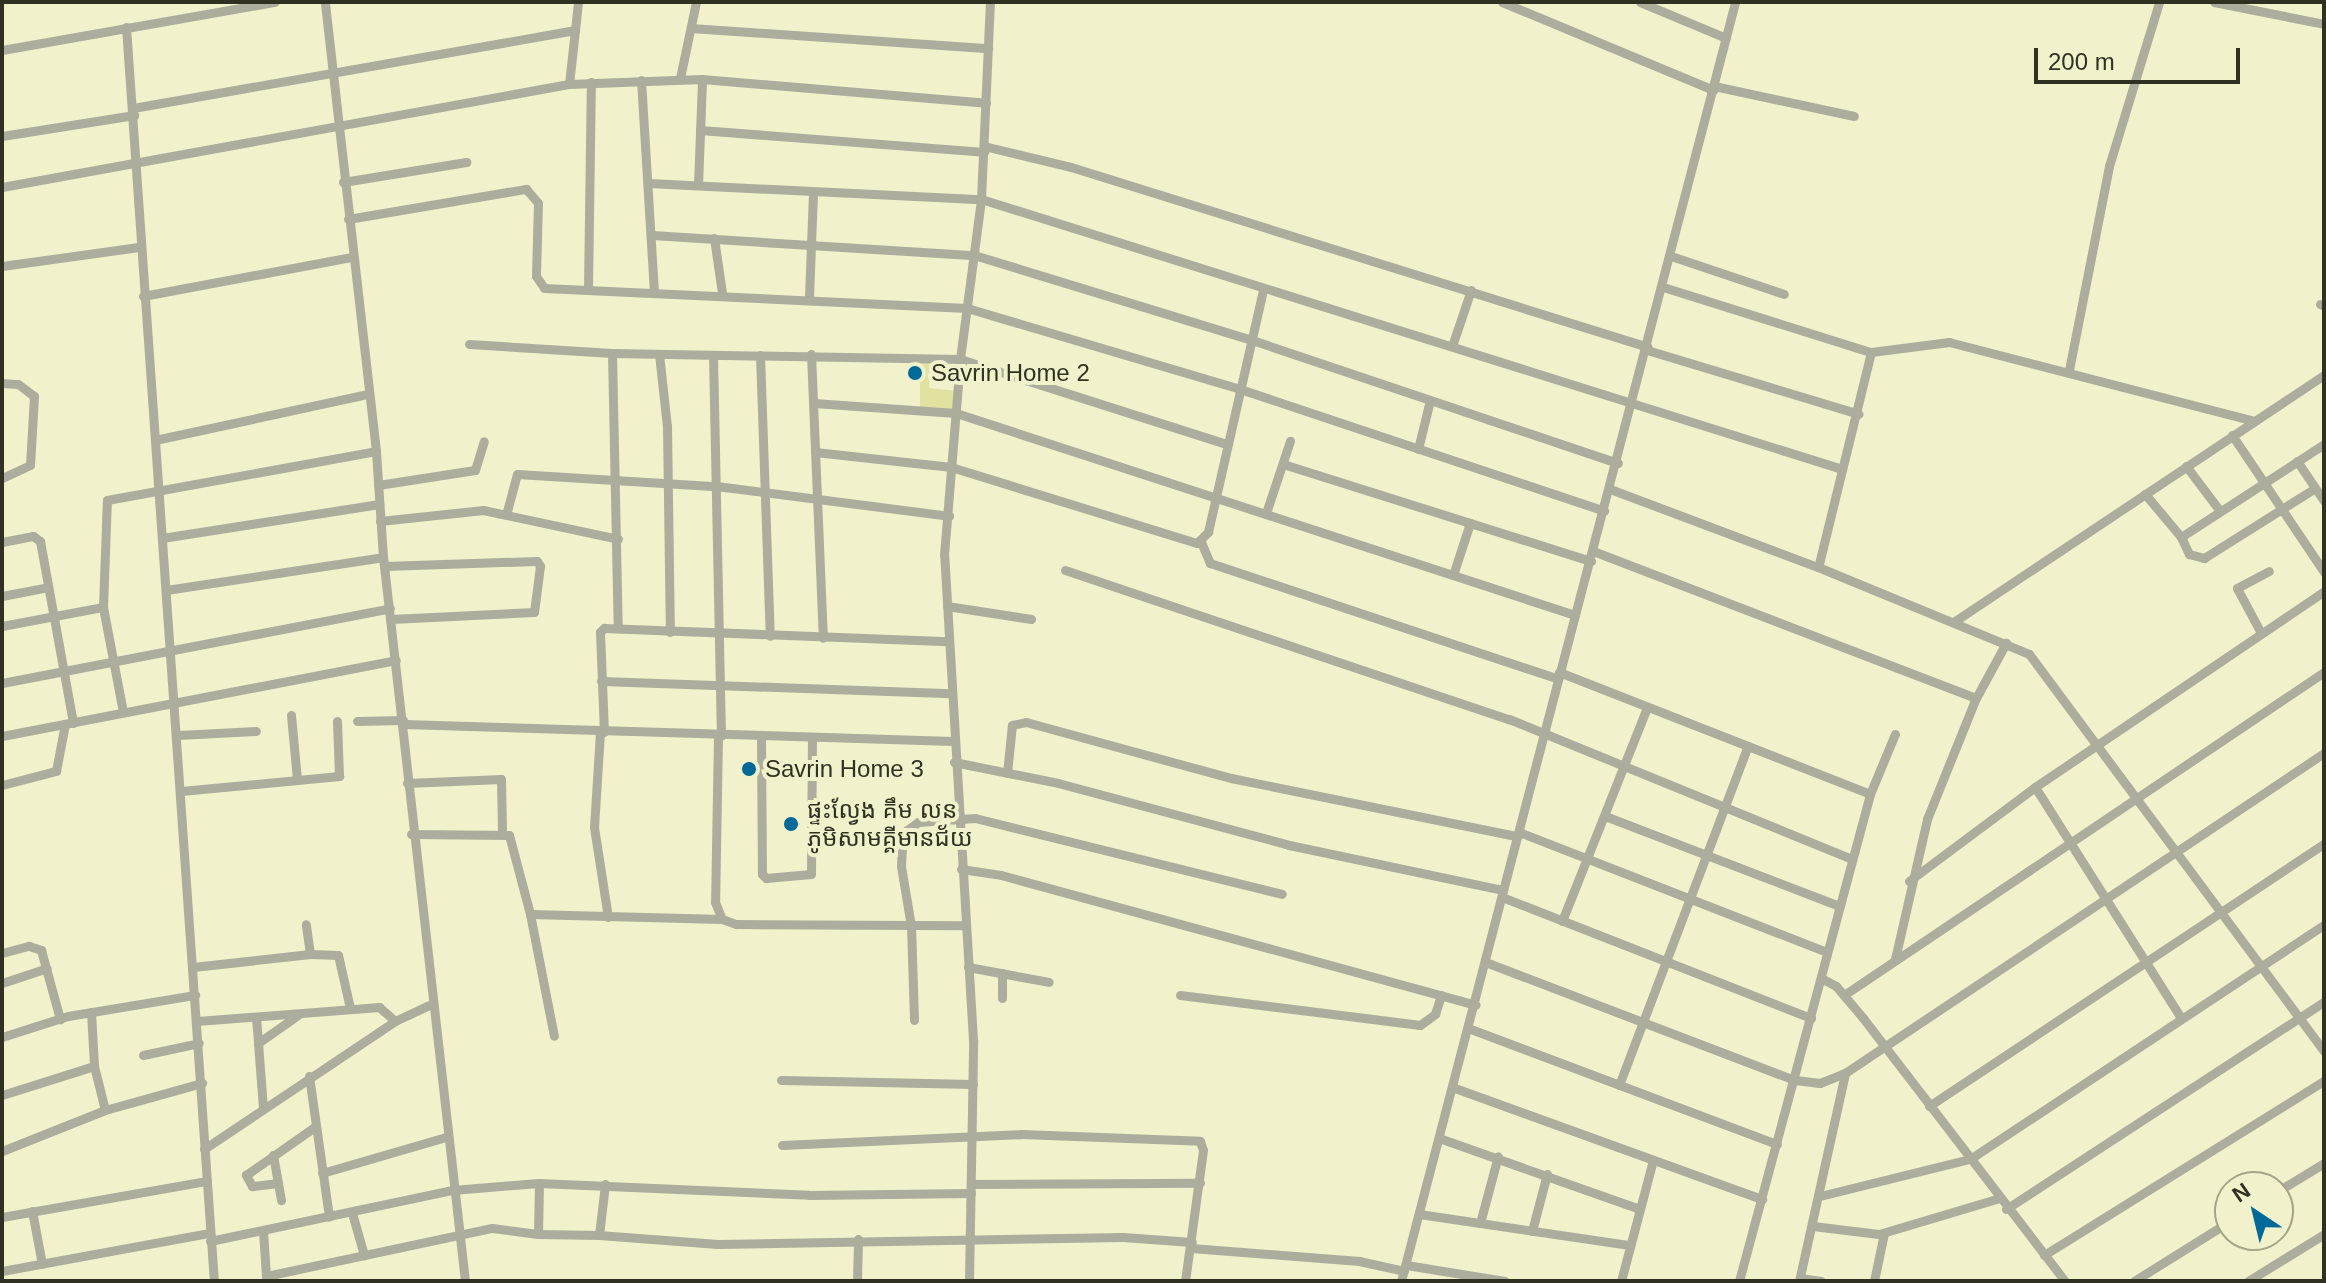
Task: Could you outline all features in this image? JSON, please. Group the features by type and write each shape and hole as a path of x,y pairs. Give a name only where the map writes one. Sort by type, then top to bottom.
{"street":[{"path":"2,50 275,2"},
{"path":"325,2 336,75 343,182 376,451 383,562 404,722 411,834 456,1235 465,1281"},
{"path":"569,84 578,2"},
{"path":"680,78 696,2"},
{"path":"969,1281 973,1084 947,606 951,467 960,359 981,199 990,2"},
{"path":"1502,2 1714,88 1854,116"},
{"path":"1640,2 1726,38"},
{"path":"1404,1272 1488,963 1502,894 1558,675 1634,405 1735,2"},
{"path":"2069,370 2109,166 2159,2"},
{"path":"2214,2 2324,24"},
{"path":"126,27 139,247 176,700 214,1281"},
{"path":"691,28 988,48"},
{"path":"2,136 575,30"},
{"path":"2,187 591,82 702,79 986,103"},
{"path":"698,185 702,79"},
{"path":"641,80 654,290"},
{"path":"588,289 591,82"},
{"path":"700,130 984,149 1071,167 1859,414"},
{"path":"343,182 466,162"},
{"path":"648,183 981,199 1842,469"},
{"path":"348,219 526,189 538,203 537,281 544,288 809,297 967,308 1240,389 1604,511"},
{"path":"809,297 813,193"},
{"path":"652,235 974,255 1252,340 1618,463"},
{"path":"714,238 722,293"},
{"path":"2,266 139,247"},
{"path":"1671,256 1784,294"},
{"path":"143,296 352,257"},
{"path":"1663,287 1871,352 1949,342 2069,370 2254,421"},
{"path":"1263,289 1216,496 1201,542 1210,563 1558,675 1870,794"},
{"path":"1452,346 1471,290"},
{"path":"469,344 612,353 811,354 960,359 1227,444"},
{"path":"1818,567 1859,414 1871,352"},
{"path":"612,353 618,628"},
{"path":"659,354 667,484 670,632"},
{"path":"811,354 823,638"},
{"path":"713,355 719,736 715,902 722,919"},
{"path":"760,355 768,492 770,636"},
{"path":"1955,621 2324,375"},
{"path":"2,383 18,384 34,396 30,465 2,478"},
{"path":"155,440 368,394"},
{"path":"1418,449 1430,400"},
{"path":"814,403 956,413 1575,615"},
{"path":"2232,435 2324,572"},
{"path":"378,485 475,470 484,441"},
{"path":"1266,513 1290,441"},
{"path":"2181,537 2324,444"},
{"path":"123,712 103,607 107,500 376,451"},
{"path":"815,452 951,467 1188,543 1201,542"},
{"path":"2297,461 2324,501"},
{"path":"1283,464 1470,523 1592,556 1976,698"},
{"path":"2186,466 2220,511"},
{"path":"506,515 517,474 716,486 949,516"},
{"path":"2145,494 2181,537 2193,559 2204,558 2315,488"},
{"path":"1610,489 1818,567 2029,654 2093,747 2324,1051"},
{"path":"162,538 379,504"},
{"path":"380,521 483,510 618,539"},
{"path":"1453,575 1470,523"},
{"path":"2,542 33,536 40,541 44,588 69,724 56,771 2,785"},
{"path":"166,590 383,562 537,561 540,566 534,612 391,619"},
{"path":"1065,570 1544,734 1623,769 1727,806 1852,859"},
{"path":"2261,633 2237,588 2269,571"},
{"path":"2,596 44,588"},
{"path":"1909,881 2035,787 2324,591"},
{"path":"947,606 1031,619"},
{"path":"2,626 103,607"},
{"path":"2,683 390,608"},
{"path":"608,917 594,827 602,732 600,632 618,628 716,635 948,641"},
{"path":"1895,959 1909,881 1927,819 1976,698 2006,643"},
{"path":"2,736 396,660"},
{"path":"1844,995 2069,839 2324,672"},
{"path":"601,681 951,693"},
{"path":"1562,921 1647,707"},
{"path":"291,715 297,780"},
{"path":"181,791 339,776 337,721"},
{"path":"357,721 498,723 602,732 812,741 953,741"},
{"path":"1007,773 1012,725 1026,722 1231,778 1518,834 1826,952"},
{"path":"178,735 256,731"},
{"path":"1739,1281 1870,794 1895,734"},
{"path":"761,738 762,874 766,878 811,874 812,741"},
{"path":"1619,1085 1748,746"},
{"path":"1488,963 1795,1080 1820,1083 1845,1073 2324,753"},
{"path":"954,762 1502,894 1562,921 1811,1018"},
{"path":"407,783 501,779 502,832"},
{"path":"2035,787 2181,1018"},
{"path":"914,1020 911,926 901,866 903,833 918,822 958,816 1022,827 1282,894"},
{"path":"1605,816 1839,906"},
{"path":"411,834 502,832 515,840 554,1036"},
{"path":"1929,1106 2324,844"},
{"path":"961,869 1001,875 1475,1005"},
{"path":"530,914 722,919 736,924 965,925"},
{"path":"306,924 310,954"},
{"path":"1820,1196 1970,1159 2324,925"},
{"path":"2,953 36,946 47,968 60,1019"},
{"path":"193,967 310,954 338,955 350,1008"},
{"path":"968,967 1049,982"},
{"path":"2,983 47,968"},
{"path":"1002,973 1002,998"},
{"path":"1821,978 1844,995 2006,1209 2065,1281"},
{"path":"2,1037 91,1012 195,995"},
{"path":"1180,995 1420,1025 1435,1014 1441,995"},
{"path":"2006,1209 2324,1002"},
{"path":"204,1149 395,1021 430,1005"},
{"path":"197,1021 379,1007 395,1021"},
{"path":"91,1012 94,1066 105,1110"},
{"path":"258,1043 298,1015"},
{"path":"256,1018 263,1108"},
{"path":"1468,1028 1777,1144"},
{"path":"143,1055 199,1043"},
{"path":"2,1095 94,1066"},
{"path":"1821,1281 1799,1279 1820,1196 1845,1073"},
{"path":"309,1076 329,1217"},
{"path":"781,1080 973,1084"},
{"path":"2044,1255 2324,1081"},
{"path":"2,1151 105,1110 202,1083"},
{"path":"1452,1087 1762,1199"},
{"path":"278,1183 252,1186 245,1179 273,1155 316,1126"},
{"path":"782,1145 972,1135 1169,1136 1200,1141 1200,1183 1185,1281"},
{"path":"322,1173 446,1137"},
{"path":"1439,1138 1498,1156 1640,1209"},
{"path":"273,1155 281,1200"},
{"path":"1480,1223 1498,1156"},
{"path":"1621,1281 1653,1160"},
{"path":"2294,1181 2324,1163"},
{"path":"1532,1231 1547,1174"},
{"path":"2,1217 207,1181"},
{"path":"2,1271 263,1231 453,1190 539,1183 809,1195 1200,1183"},
{"path":"538,1234 539,1183"},
{"path":"599,1235 605,1184"},
{"path":"1813,1226 1884,1233 2000,1198"},
{"path":"32,1211 42,1264"},
{"path":"352,1213 364,1255"},
{"path":"1419,1214 1630,1245"},
{"path":"263,1231 266,1278 456,1235 504,1228 538,1234 718,1244 858,1239 1155,1237 1191,1245 1359,1261 1404,1272 1505,1281"},
{"path":"2134,1281 2214,1231"},
{"path":"1874,1281 1884,1233"},
{"path":"2248,1281 2324,1234"},
{"path":"857,1281 858,1239"}],"green space":[{"path":"920,362 930,363 929,388 957,391 956,413 920,409"}],"place":[{"name":"Savrin Home 2","path":"915,373"},
{"name":"Savrin Home 3","path":"749,769"},
{"name":"ផ្ទះល្វែង គឹម លន ភូមិសាមគ្គីមានជ័យ","path":"791,824"}]}
